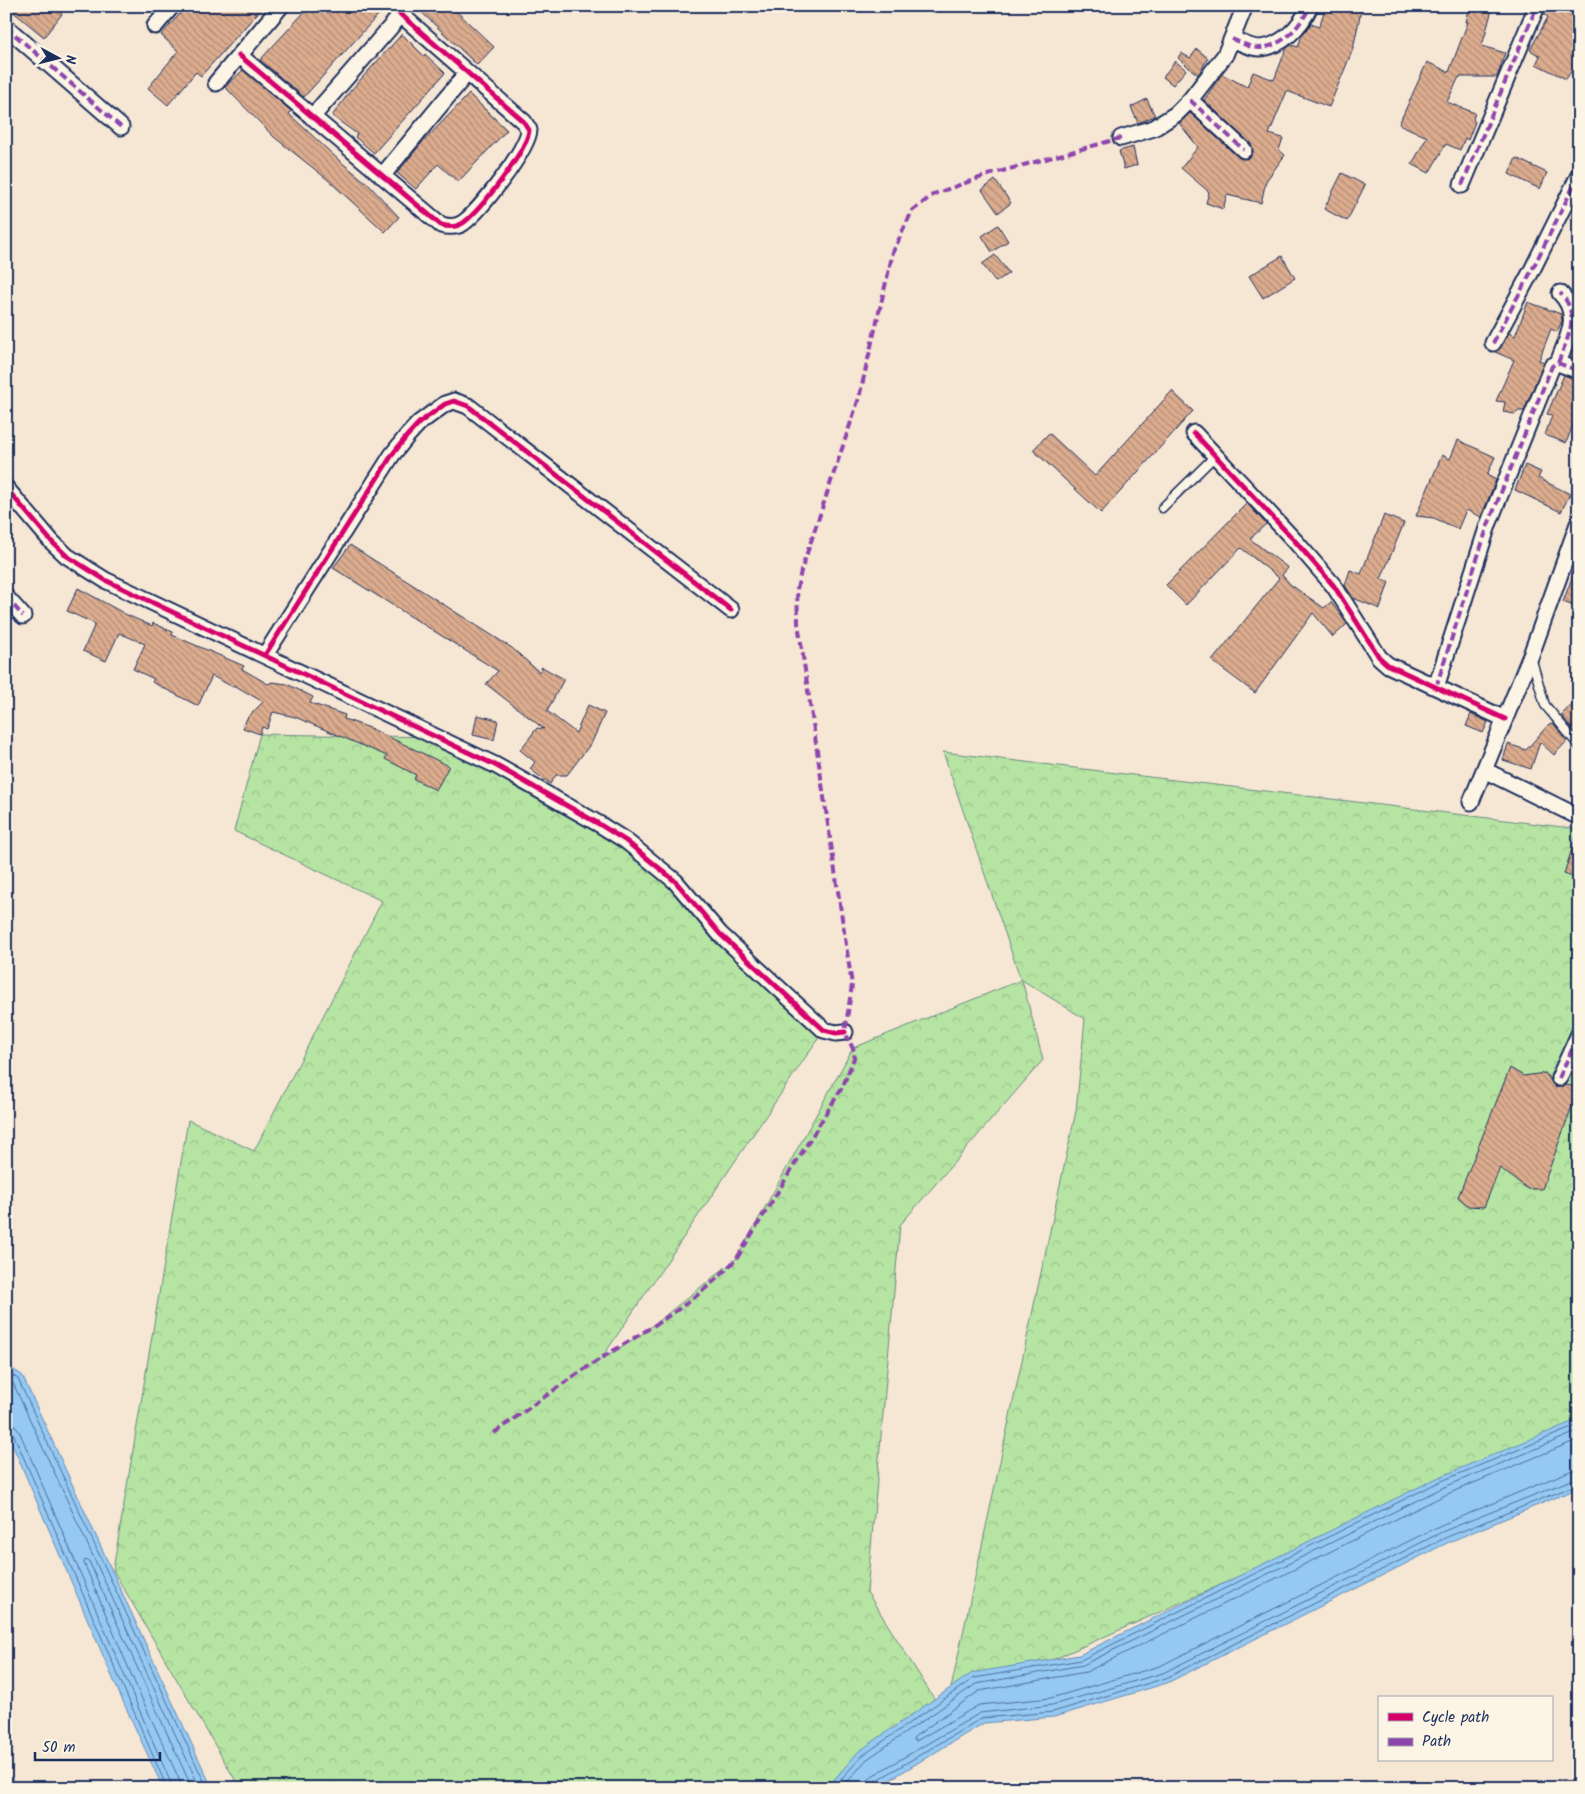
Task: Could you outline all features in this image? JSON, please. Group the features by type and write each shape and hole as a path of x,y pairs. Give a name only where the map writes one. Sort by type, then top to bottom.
{"street":[{"path":"155,26 172,6"},
{"path":"216,83 281,6"},
{"path":"1121,138 1154,128 1176,114 1190,100 1225,55 1245,6"},
{"path":"1232,39 1258,48 1274,44 1286,37 1298,25 1310,6"},
{"path":"1462,185 1537,6"},
{"path":"239,55 312,117 440,225 452,226 464,222 478,208 521,153 528,138 528,130 524,122 396,11 312,117"},
{"path":"6,27 121,127"},
{"path":"382,176 467,73"},
{"path":"1190,100 1244,150"},
{"path":"1493,343 1579,175"},
{"path":"1436,687 1488,525 1551,370 1554,364 1558,363 1569,332 1572,314 1567,301 1560,293"},
{"path":"1558,363 1579,371"},
{"path":"265,655 392,454 419,423 445,404 454,402 468,406 731,610"},
{"path":"1194,433 1334,586 1379,657 1388,665 1505,719"},
{"path":"6,488 52,542 84,568 118,588 265,655 494,765 626,841 674,881 720,934 824,1030 836,1033 845,1032"},
{"path":"1471,802 1531,655 1579,521"},
{"path":"6,597 23,616"},
{"path":"1484,770 1579,817"},
{"path":"1559,1078 1579,1034"}],"lane":[{"path":"1162,508 1215,456"},
{"path":"1531,655 1545,705 1579,746"}],"green space":[{"path":"260,734 437,737 649,859 824,1030 601,1359 642,1334 737,1258 853,1048 1021,980 943,752 1579,829 1579,1425 947,1707 1076,1111 1085,1019 1022,980 1043,1060 900,1225 867,1592 935,1700 839,1774 827,1788 240,1788 113,1570 188,1120 254,1151 382,901 234,831"}],"water":[{"path":"6,1365 22,1375 212,1788 163,1788 120,1695 6,1430"},
{"path":"1579,1419 1579,1488 1449,1542 1167,1683 1054,1717 984,1723 876,1788 827,1788 858,1752 972,1673 1079,1655 1437,1478"}],"building":[{"path":"6,6 35,6 42,12 47,6 53,6 62,14 44,37"},
{"path":"187,6 264,6 201,76 196,72 168,105 148,88 178,51 161,35"},
{"path":"310,6 371,6 379,14 304,97 260,60"},
{"path":"415,6 451,6 494,47 477,65"},
{"path":"1326,6 1362,6 1353,49 1329,107 1287,91 1269,134 1283,138 1279,150 1285,155 1266,181 1261,203 1227,195 1223,209 1206,203 1209,192 1181,168 1198,147 1179,123 1190,113 1238,157 1242,159 1250,157 1253,152 1251,144 1204,100 1222,74 1247,87 1253,72 1274,80 1286,49 1291,45 1298,47 1302,35 1311,24 1319,27"},
{"path":"1470,6 1493,6 1482,46 1505,53 1497,77 1459,77 1447,102 1475,113 1473,119 1475,122 1468,140 1465,138 1460,150 1446,144 1429,173 1412,164 1427,137 1399,124 1427,62 1449,72 1468,22 1466,22"},
{"path":"1546,6 1579,6 1579,60 1566,79 1536,64 1540,56 1530,50 1548,17 1544,14"},
{"path":"402,34 424,56 425,54 445,73 374,153 355,137 357,134 332,116 351,90"},
{"path":"1197,49 1208,58 1198,75 1178,58 1181,53 1190,58"},
{"path":"1175,61 1186,70 1173,85 1163,77"},
{"path":"243,70 291,111 289,114 367,183 399,217 385,232 327,179 274,137 225,87"},
{"path":"469,94 507,130 458,182 438,164 416,189 397,173 420,145"},
{"path":"1147,99 1155,116 1138,123 1131,107"},
{"path":"1133,147 1137,165 1124,169 1119,151"},
{"path":"1516,158 1547,173 1540,189 1509,174"},
{"path":"1342,173 1365,185 1347,221 1324,209"},
{"path":"995,180 1011,203 998,213 982,190"},
{"path":"998,225 1008,241 992,252 982,236"},
{"path":"995,255 1009,273 996,282 982,264"},
{"path":"1282,256 1295,278 1263,298 1249,276"},
{"path":"1528,302 1561,314 1562,321 1557,332 1551,329 1539,360 1544,362 1524,411 1519,411 1515,414 1503,412 1505,402 1496,401 1514,360 1495,352 1501,347 1509,333 1515,336"},
{"path":"1564,375 1579,380 1579,427 1573,425 1566,443 1545,435 1552,415 1547,414"},
{"path":"1172,391 1193,411 1101,513 1033,450 1049,433 1095,476"},
{"path":"1458,440 1495,457 1487,475 1496,480 1481,517 1466,510 1458,529 1434,518 1416,516 1442,455 1450,459"},
{"path":"1525,465 1541,472 1538,478 1570,494 1561,512 1515,490"},
{"path":"1247,503 1266,524 1250,539 1288,568 1282,575 1291,585 1324,608 1331,602 1347,624 1333,637 1313,613 1255,693 1212,661 1279,578 1241,548 1186,605 1166,585"},
{"path":"1384,515 1404,523 1381,579 1389,582 1380,609 1353,598 1345,585 1350,570 1361,574"},
{"path":"350,545 512,648 539,672 542,667 564,679 547,711 576,733 588,705 605,713 592,742 567,775 556,775 550,784 530,769 535,762 520,750 537,728 544,729 486,684 498,671 333,568"},
{"path":"1577,564 1579,564 1579,608 1563,602"},
{"path":"78,588 127,615 152,626 153,623 173,632 172,635 244,666 242,669 268,684 272,682 287,684 313,697 310,703 345,715 344,719 370,728 449,766 436,790 414,779 416,775 385,759 387,756 295,717 273,712 267,729 262,727 260,734 243,728 247,718 263,702 234,685 233,687 212,676 198,706 152,682 154,679 133,669 145,644 119,633 106,661 83,651 95,624 67,611"},
{"path":"1579,698 1579,728 1575,732 1561,715"},
{"path":"1471,714 1488,722 1483,733 1466,726"},
{"path":"477,715 498,720 494,740 473,735"},
{"path":"1553,723 1567,741 1554,755 1540,742 1531,769 1503,760 1508,744 1526,750 1549,724"},
{"path":"1576,836 1579,837 1579,879 1564,874"},
{"path":"1510,1068 1523,1076 1545,1073 1556,1088 1565,1085 1579,1087 1542,1189 1528,1189 1500,1168 1484,1207 1468,1206 1458,1197"}],"marked path":[{"path":"1232,39 1256,48 1275,44 1283,40 1296,28 1310,6"},
{"path":"1462,185 1537,6"},
{"path":"6,27 121,127"},
{"path":"1190,100 1244,150"},
{"path":"494,1433 587,1368 690,1301 722,1273 737,1258 843,1086 855,1053 845,1032 852,985 798,623 797,589 801,571 859,398 893,252 912,211 934,194 988,175 1121,138"},
{"path":"1493,343 1579,175"},
{"path":"1558,363 1571,327 1570,310 1567,301 1560,293"},
{"path":"1436,687 1488,525 1552,366 1558,363 1579,371"},
{"path":"6,597 23,616"},
{"path":"1559,1078 1579,1034"}],"cycle path":[{"path":"239,55 441,225 458,225 471,216 502,179 521,151 529,130 524,122 391,6"},
{"path":"265,655 392,455 419,423 445,404 454,401 468,406 731,610"},
{"path":"1194,433 1295,541 1334,586 1379,657 1388,665 1505,719"},
{"path":"6,488 52,542 67,556 105,580 495,765 626,841 675,881 720,934 824,1030 836,1033 845,1032"}]}
